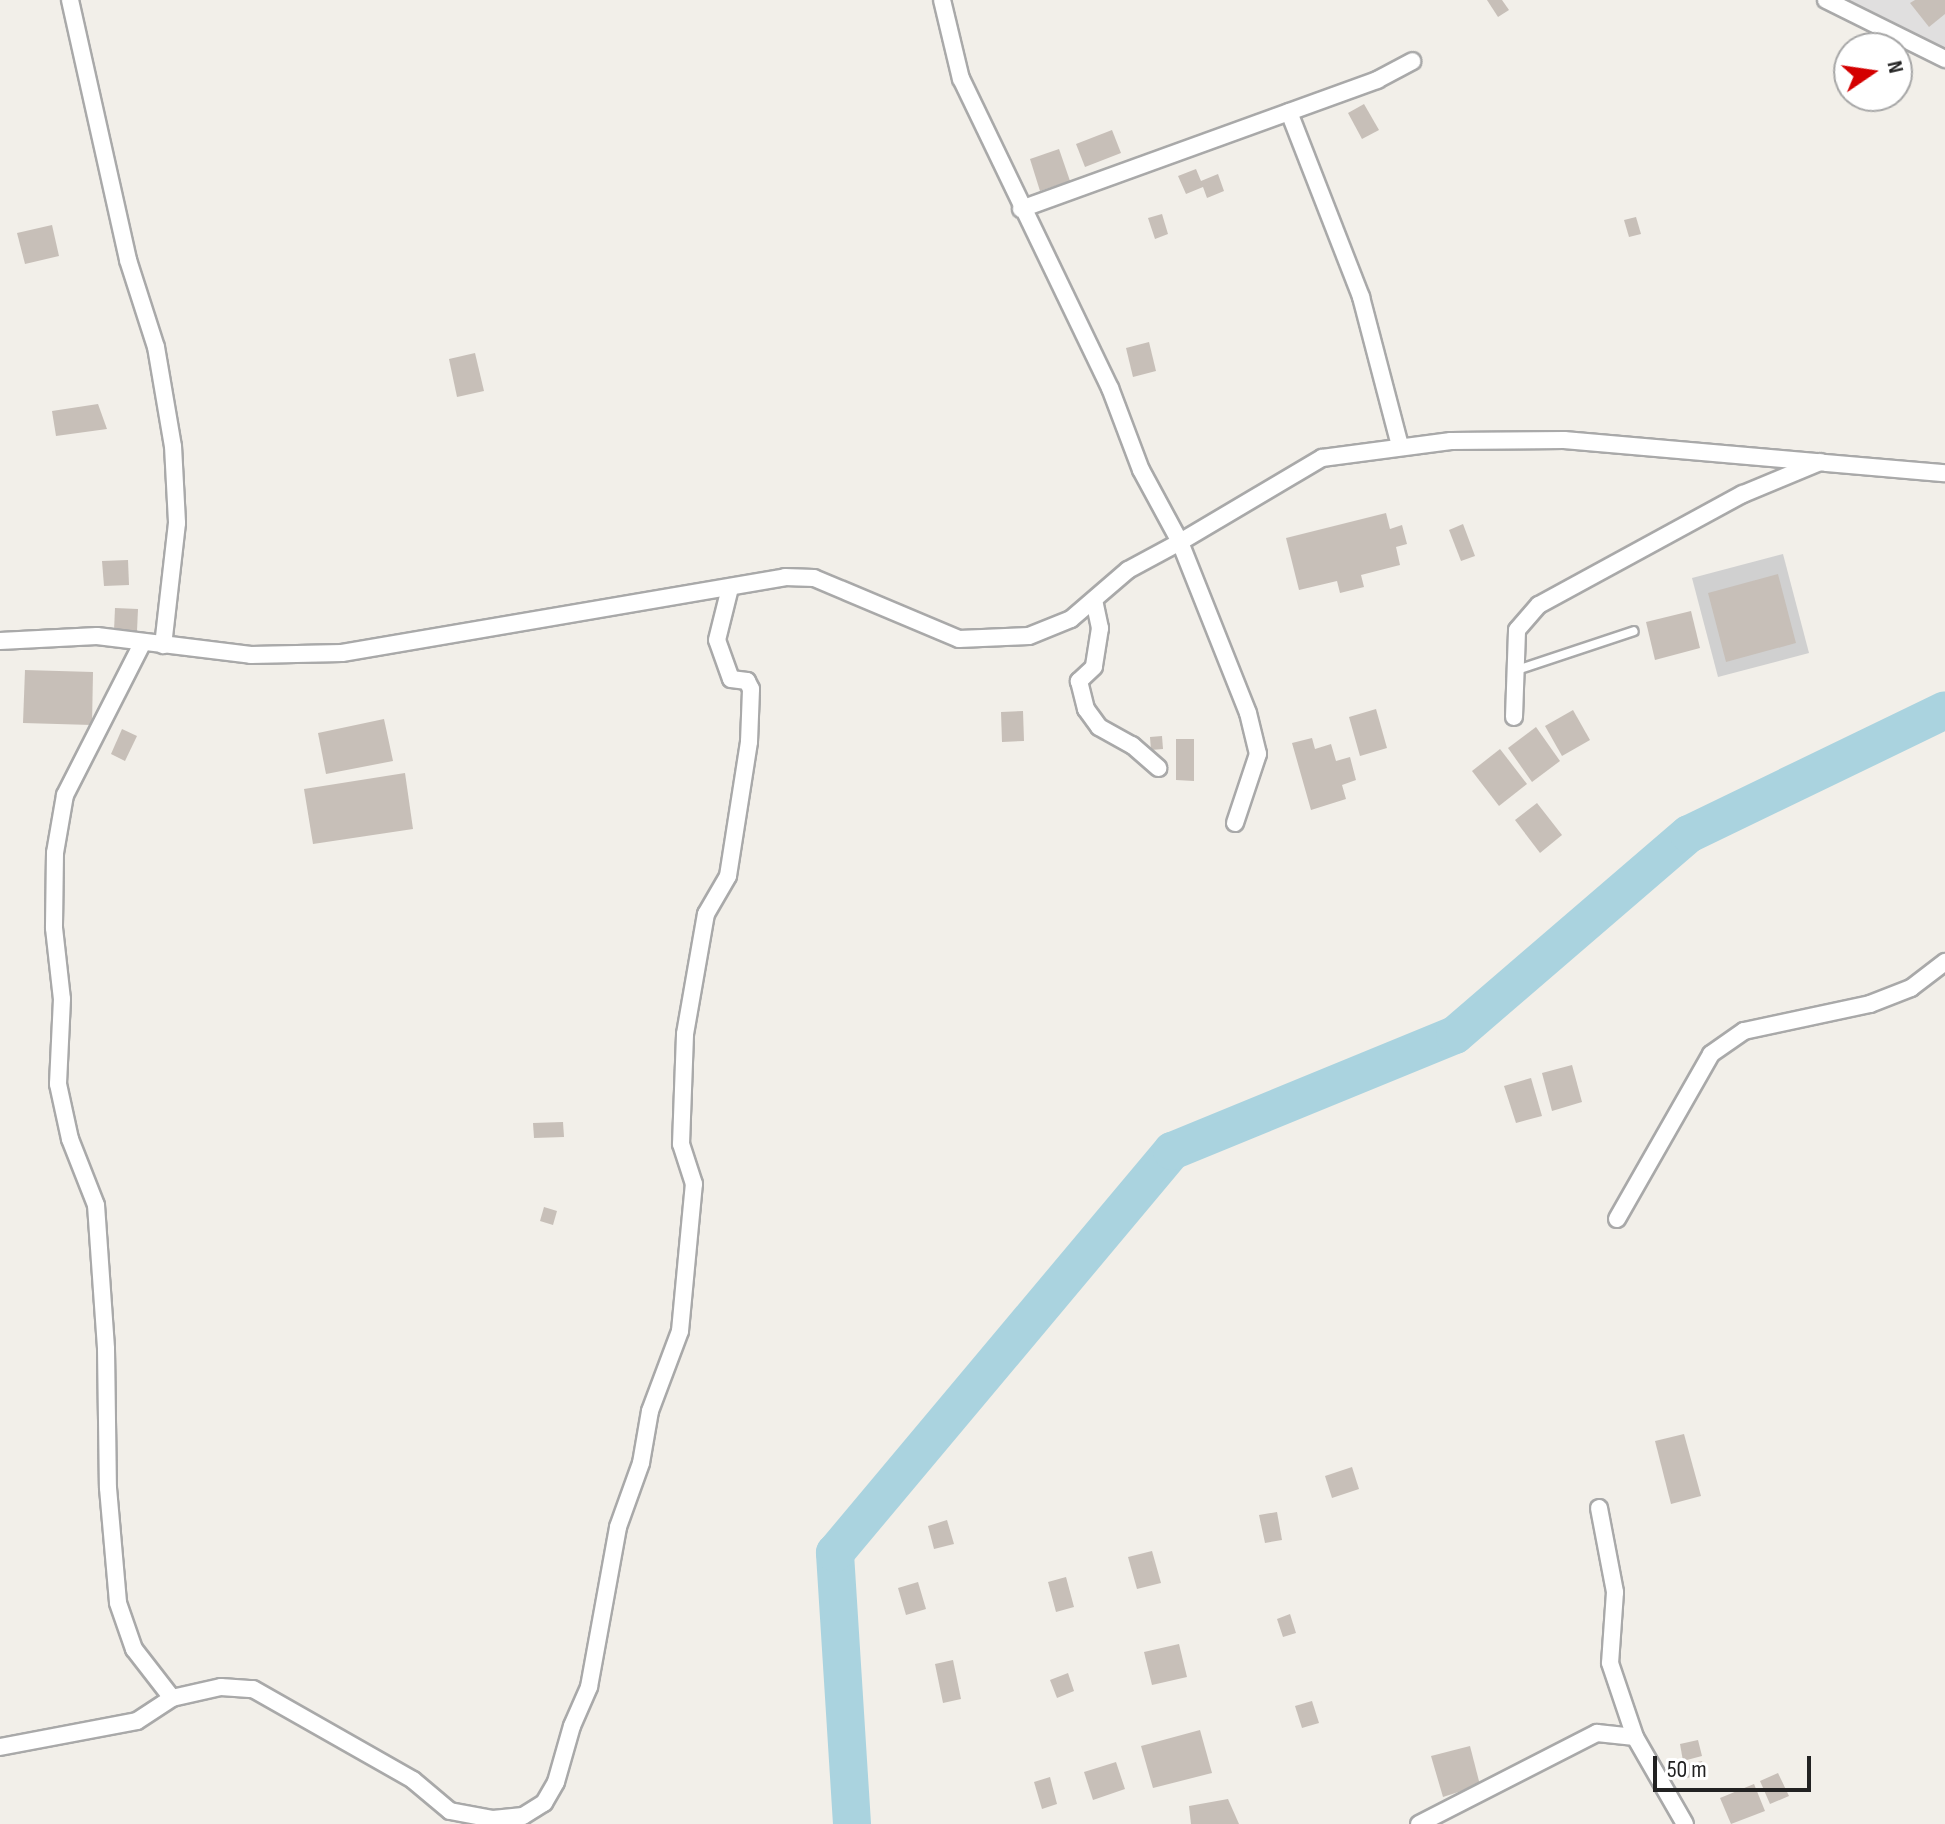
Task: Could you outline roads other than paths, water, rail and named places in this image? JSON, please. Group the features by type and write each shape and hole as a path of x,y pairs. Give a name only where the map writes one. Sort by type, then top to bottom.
{"street":[{"path":"70,0 128,260 156,347 173,446 177,523 163,645"},
{"path":"942,0 961,79 1021,209 1110,388 1141,470 1180,542 1248,713 1258,754 1235,823"},
{"path":"1826,0 1945,59"},
{"path":"1021,209 1377,80 1412,61"},
{"path":"1289,112 1361,297 1400,446"},
{"path":"0,641 97,636 251,655 342,653 785,577 814,578 959,639 1029,636 1071,619 1128,570 1322,458 1400,446 1564,440 1945,473"},
{"path":"1514,717 1513,672 1517,630 1539,605 1743,494 1821,462"},
{"path":"0,1747 137,1721 172,1698 221,1687 253,1689 388,1764 450,1811 493,1819 523,1816 544,1803 556,1782 572,1726 589,1687 618,1527 641,1463 650,1411 680,1331 694,1184 681,1144 685,1034 706,914 728,876 749,742 751,689 747,681 731,679 717,640 730,588"},
{"path":"1094,600 1100,628 1094,667 1079,681 1086,709 1099,727 1132,745 1158,768"},
{"path":"143,642 65,795 55,853 54,928 62,999 58,1084 70,1139 96,1205 106,1349 108,1488 118,1603 134,1649 172,1698"},
{"path":"1617,1219 1711,1054 1744,1031 1870,1004 1911,988 1945,962"},
{"path":"1599,1508 1615,1592 1610,1663 1635,1737 1685,1824"},
{"path":"1419,1824 1597,1733 1635,1737"}],"lane":[{"path":"1513,672 1634,631"}],"waterway":[{"path":"852,1824 835,1553 1172,1151 1455,1035 1689,834 1945,710"}]}
